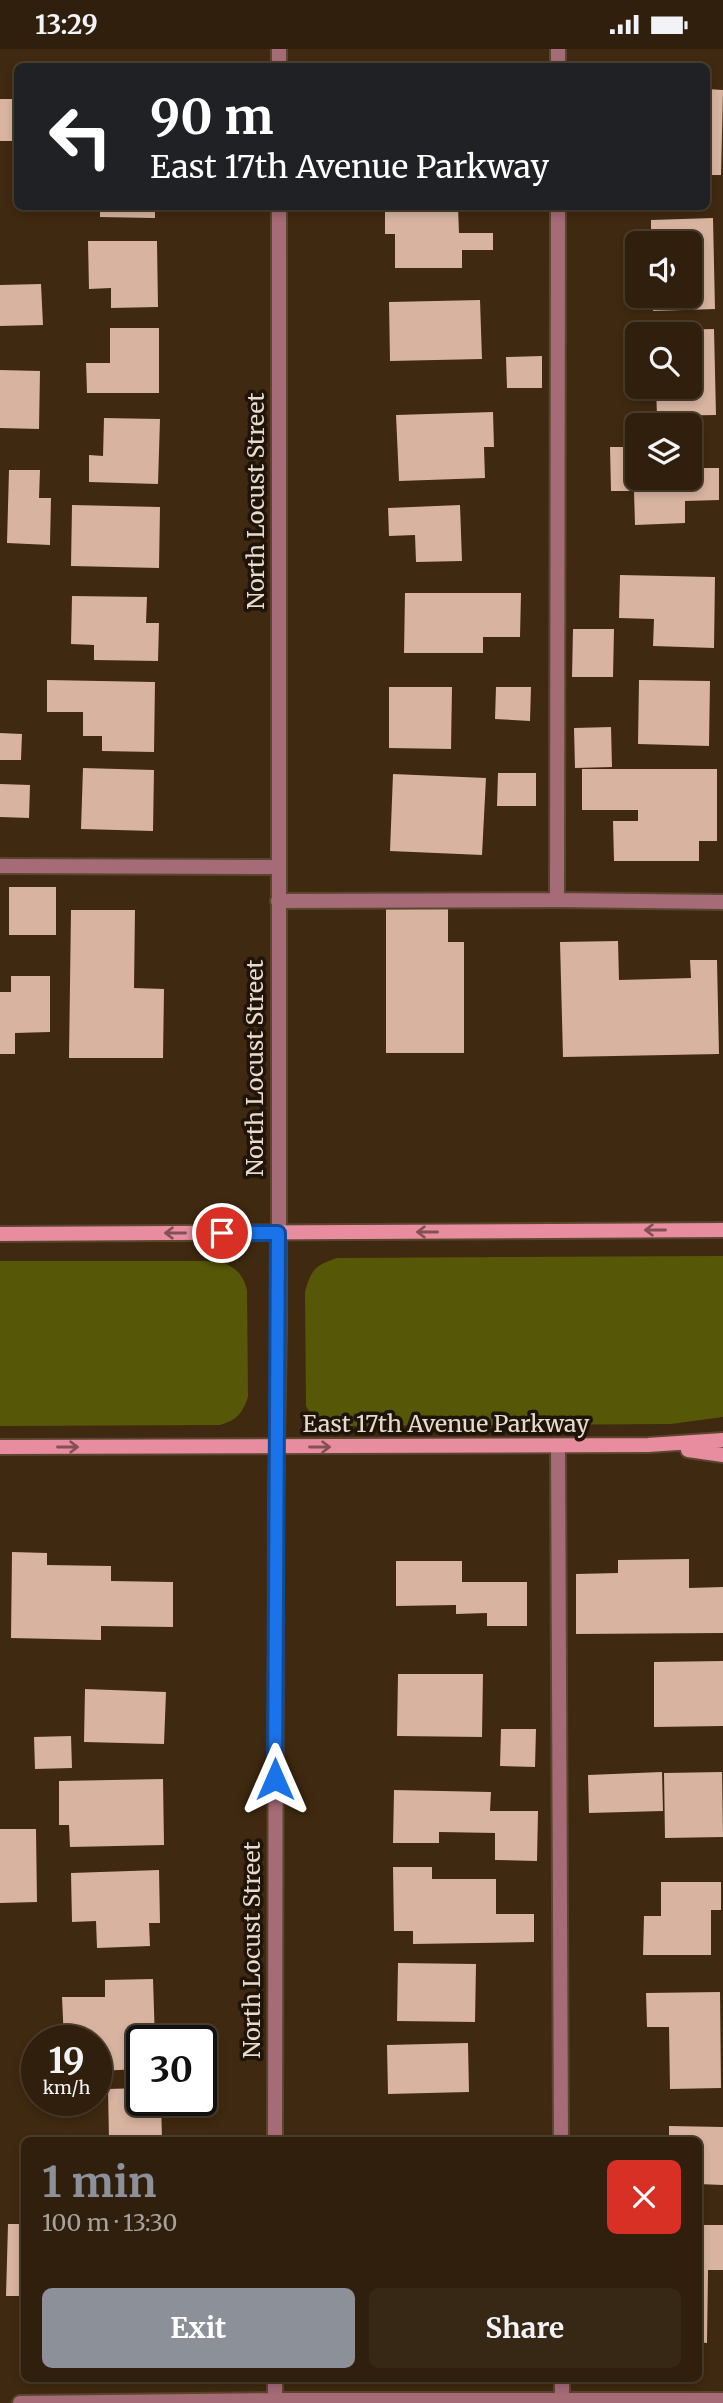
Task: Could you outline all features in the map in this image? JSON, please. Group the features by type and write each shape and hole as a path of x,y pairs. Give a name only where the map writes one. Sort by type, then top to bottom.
{"main road":[{"path":"0,1234 723,1230"},
{"name":"East 17th Avenue Parkway","path":"0,1447 558,1446 648,1445 723,1440"},
{"path":"648,1445 723,1455"}],"street":[{"name":"North Locust Street","path":"275,2137 279,210"},
{"path":"557,900 558,210"},
{"path":"0,866 278,867"},
{"path":"278,901 723,902"},
{"path":"558,1446 561,2137"},
{"path":"275,2382 275,2401"},
{"path":"562,2382 562,2402"},
{"path":"20,2403 723,2400"}],"shaded area":[{"path":"723,1256 723,1417 671,1424 330,1426 314,1420 306,1406 305,1292 312,1273 319,1266 337,1258"},
{"path":"0,1261 220,1261 230,1266 241,1276 247,1290 248,1397 241,1412 231,1421 220,1425 0,1426"}],"building":[{"path":"710,89 723,90 721,175 710,175"},
{"path":"0,99 14,99 14,141 0,141"},
{"path":"100,210 155,210 155,218 100,217"},
{"path":"385,210 458,210 459,233 493,233 493,250 462,250 462,268 395,268 395,234 385,234"},
{"path":"713,218 715,309 653,311 653,308 702,308 702,231 651,231 651,220"},
{"path":"88,241 157,241 158,307 111,308 111,288 89,289"},
{"path":"41,284 43,325 0,326 0,285"},
{"path":"480,300 482,359 390,361 389,302"},
{"path":"110,328 159,328 159,393 87,393 86,363 110,363"},
{"path":"702,329 714,329 716,415 657,413 656,399 702,399"},
{"path":"542,356 542,388 507,388 506,357"},
{"path":"0,370 40,371 39,429 0,428"},
{"path":"493,412 494,447 484,447 485,478 399,481 396,415"},
{"path":"104,418 160,419 158,484 89,482 89,455 103,456"},
{"path":"610,447 625,447 625,490 702,490 702,468 719,468 719,500 685,501 685,523 635,525 634,491 611,491"},
{"path":"9,470 40,470 39,498 51,498 50,545 7,543"},
{"path":"72,505 160,507 159,568 71,566"},
{"path":"460,505 462,561 416,562 415,535 389,536 388,508"},
{"path":"620,575 715,577 714,648 653,646 654,619 619,618"},
{"path":"405,593 521,593 520,637 483,637 483,653 404,653"},
{"path":"72,596 147,597 146,623 159,623 158,661 94,660 94,645 71,644"},
{"path":"573,629 614,629 613,677 572,677"},
{"path":"47,680 155,682 154,752 102,751 102,736 83,736 83,712 47,712"},
{"path":"639,680 710,681 709,746 638,744"},
{"path":"389,687 452,687 451,749 389,748"},
{"path":"496,687 531,687 530,721 495,719"},
{"path":"611,727 612,767 575,768 574,728"},
{"path":"0,733 22,734 21,760 0,760"},
{"path":"83,768 154,770 153,831 81,829"},
{"path":"582,769 717,769 717,841 699,841 699,861 614,861 613,821 638,821 638,810 582,810"},
{"path":"498,773 536,773 536,806 497,806"},
{"path":"393,774 486,778 482,855 390,851"},
{"path":"0,784 30,785 29,818 0,817"},
{"path":"9,887 56,887 56,935 9,935"},
{"path":"386,905 448,905 448,942 464,942 464,1053 386,1053"},
{"path":"71,910 135,910 134,988 164,989 163,1058 69,1058"},
{"path":"618,941 619,980 691,978 690,960 717,960 719,1054 563,1057 560,942"},
{"path":"11,976 50,976 50,1032 15,1033 15,1054 0,1054 0,992 11,992"},
{"path":"12,1552 47,1553 47,1565 111,1566 111,1581 173,1582 173,1627 101,1626 101,1640 11,1638"},
{"path":"689,1559 689,1588 723,1587 723,1633 576,1634 576,1574 618,1573 618,1560"},
{"path":"396,1561 462,1561 462,1582 527,1582 527,1626 487,1626 487,1613 456,1614 456,1605 396,1606"},
{"path":"723,1661 723,1726 654,1727 654,1662"},
{"path":"398,1674 483,1674 482,1737 397,1736"},
{"path":"85,1689 166,1692 164,1744 84,1742"},
{"path":"501,1729 536,1729 535,1767 500,1766"},
{"path":"71,1736 72,1768 35,1769 34,1737"},
{"path":"662,1772 663,1811 589,1813 588,1775"},
{"path":"722,1772 723,1837 665,1838 664,1773"},
{"path":"163,1779 164,1845 70,1847 69,1825 59,1825 59,1781"},
{"path":"394,1790 491,1792 490,1811 538,1811 537,1861 495,1860 495,1833 439,1832 439,1843 393,1843"},
{"path":"0,1829 36,1829 37,1902 0,1903"},
{"path":"393,1867 432,1867 432,1879 496,1879 496,1914 534,1914 534,1942 413,1944 413,1931 394,1931"},
{"path":"159,1870 160,1923 149,1923 150,1946 97,1948 96,1921 72,1922 71,1873"},
{"path":"661,1882 721,1882 721,1910 711,1910 711,1955 643,1955 644,1916 661,1916"},
{"path":"398,1963 476,1964 475,2022 397,2021"},
{"path":"153,1979 154,2025 126,2025 126,2070 112,2070 112,2025 63,2025 62,1997 105,1997 105,1980"},
{"path":"720,1992 721,2088 670,2089 669,2027 647,2027 646,1993"},
{"path":"468,2043 469,2092 388,2094 387,2045"},
{"path":"126,2088 126,2116 161,2116 162,2137 109,2137 112,2089"},
{"path":"669,2126 723,2127 723,2185 702,2184 702,2137 669,2137"},
{"path":"392,2135 447,2136 447,2137"},
{"path":"8,2224 21,2224 21,2296 6,2296"},
{"path":"702,2225 723,2225 723,2270 708,2270 707,2343 702,2342"}],"route":[{"path":"222,1233 278,1233 275,1779"}]}
